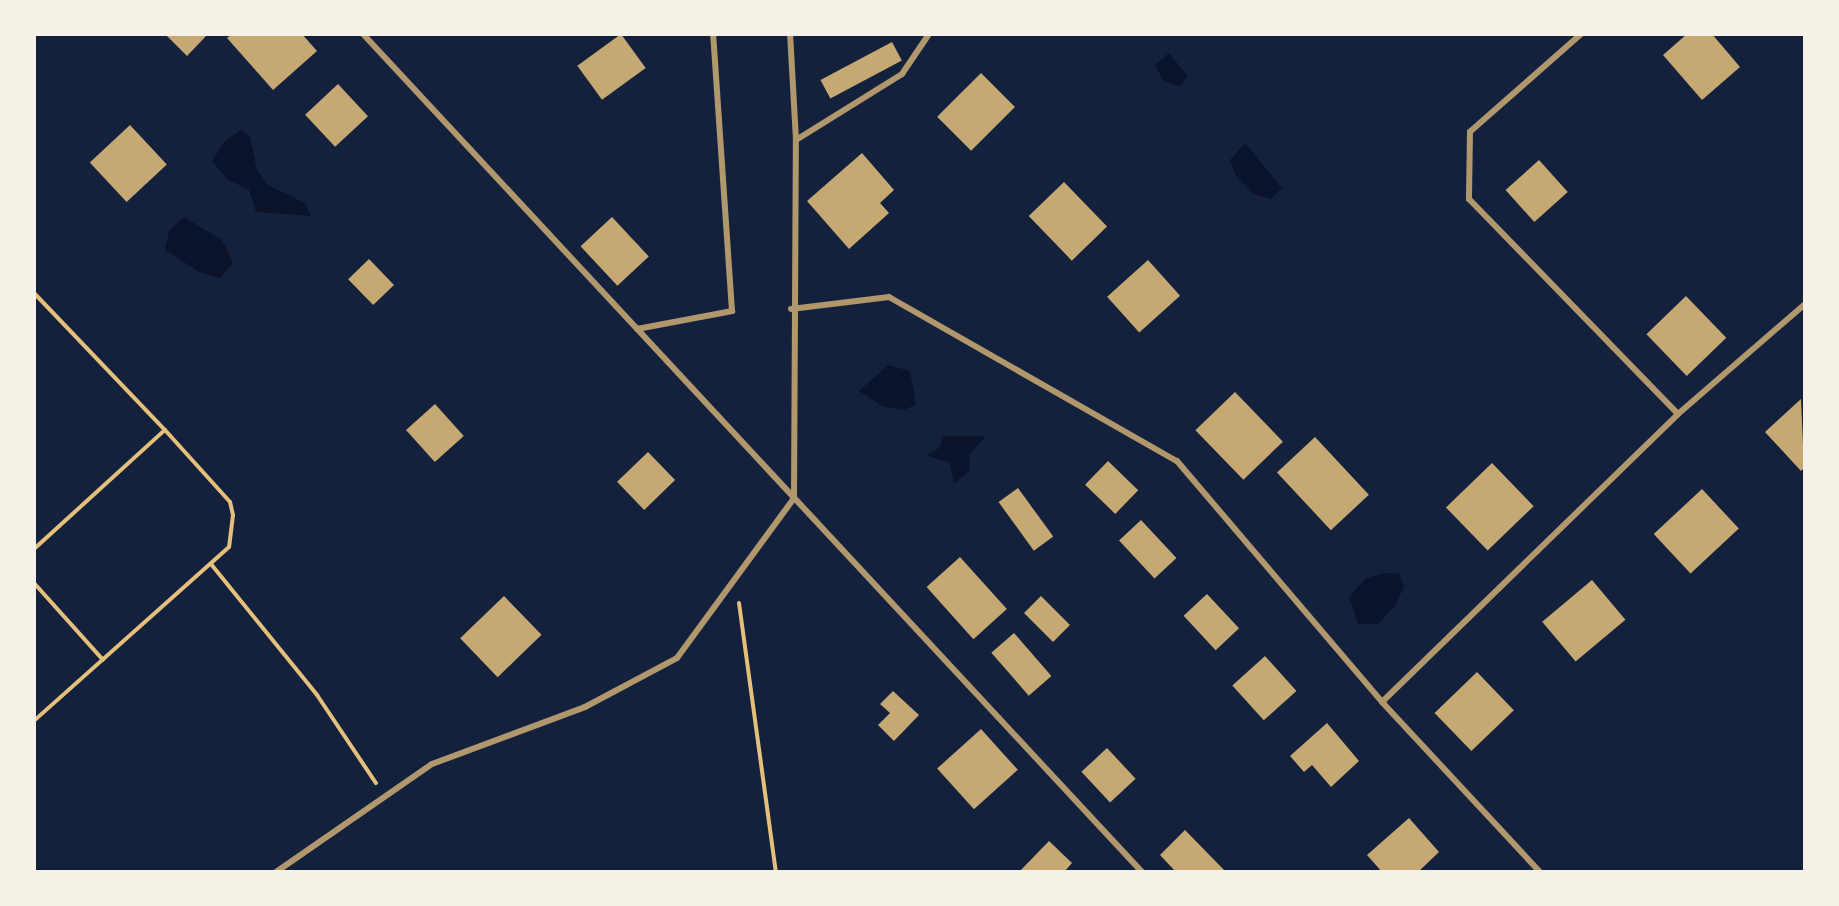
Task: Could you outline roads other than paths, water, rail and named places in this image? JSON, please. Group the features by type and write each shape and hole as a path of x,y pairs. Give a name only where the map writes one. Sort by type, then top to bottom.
{"street":[{"path":"363,34 1142,872"},
{"path":"637,330 732,311 713,34"},
{"path":"276,872 385,799 432,764 585,707 677,658 710,619 794,498 791,309 796,140 790,34"},
{"path":"796,140 902,74 929,34"},
{"path":"1581,34 1470,132 1469,199 1677,414"},
{"path":"791,309 890,297 1177,461 1382,702 1540,872"},
{"path":"1382,702 1677,414 1804,305"}],"water":[{"path":"1169,53 1187,75 1181,87 1163,80 1155,65"},
{"path":"241,130 250,137 257,170 268,185 305,203 311,216 256,212 249,190 227,179 212,161 225,141"},
{"path":"1245,143 1282,188 1271,199 1254,194 1236,176 1230,160"},
{"path":"184,217 222,240 233,262 221,278 199,272 165,250 169,231"},
{"path":"888,365 910,371 916,405 903,410 882,406 859,391"},
{"path":"944,436 986,436 970,454 969,471 954,484 950,463 926,455 939,448"},
{"path":"1385,573 1399,574 1404,587 1394,607 1378,624 1358,624 1349,597 1366,578"}]}
